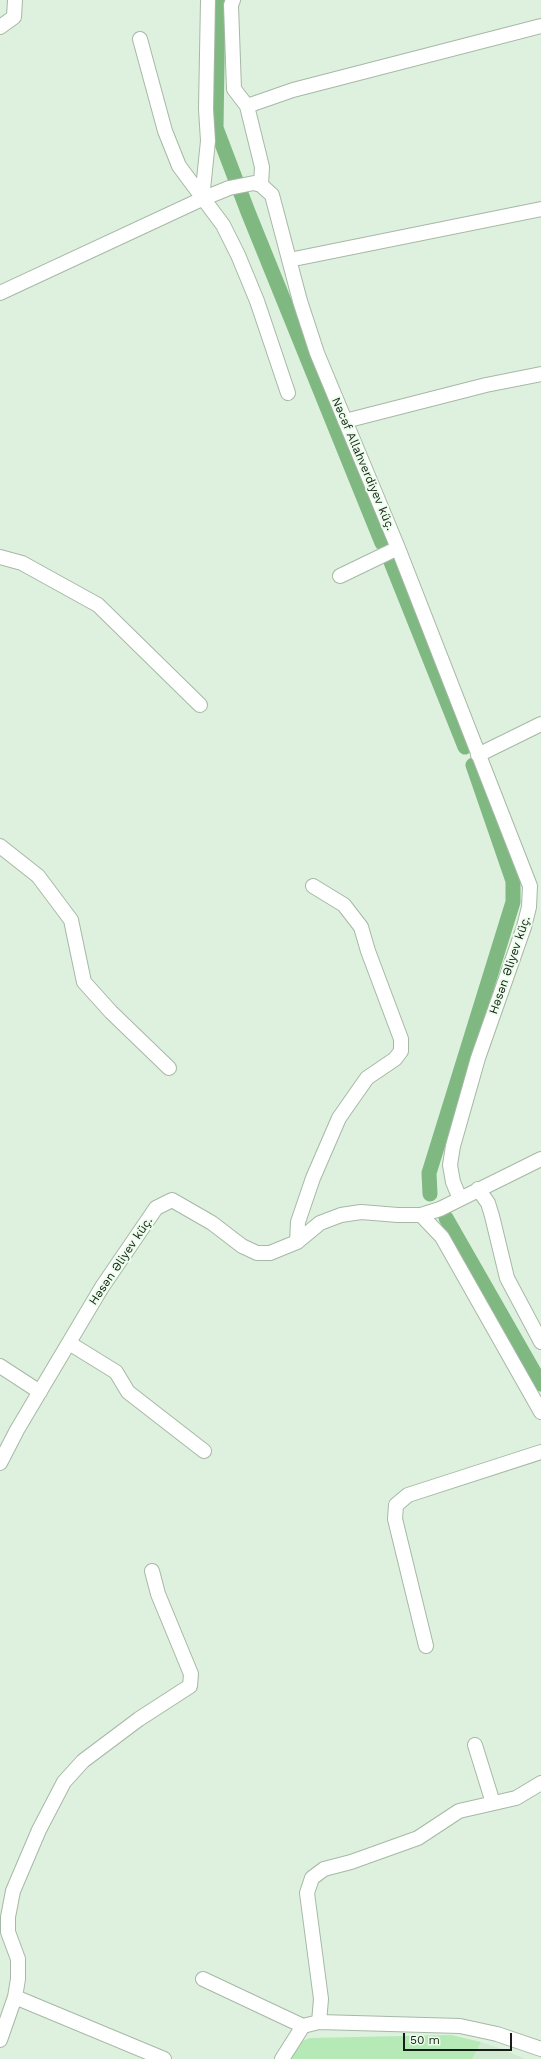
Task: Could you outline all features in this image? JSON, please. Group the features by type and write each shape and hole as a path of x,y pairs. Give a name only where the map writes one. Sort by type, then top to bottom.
{"street":[{"path":"0,26 14,17 15,0"},
{"path":"202,199 208,141 206,110 208,0"},
{"path":"0,293 202,199 229,188 255,184 262,167 247,106 234,89 231,5 233,0"},
{"path":"247,106 293,90 541,26"},
{"path":"140,39 166,131 176,159 188,180 223,225 238,255 257,301 288,393"},
{"name":"Nəcəf Allahverdiyev küç.","path":"255,184 272,195 300,301 317,353 398,548 478,755"},
{"path":"289,260 541,209"},
{"path":"345,421 486,385 541,374"},
{"path":"340,576 398,548"},
{"path":"0,557 22,563 98,605 200,705"},
{"path":"478,755 541,724"},
{"name":"Həsən Əliyev küç.","path":"460,1198 453,1182 450,1166 453,1146 478,1058 529,907 530,886 478,755"},
{"path":"0,846 38,876 71,920 84,982 111,1012 169,1068"},
{"path":"297,1242 298,1222 320,1160 339,1118 367,1078 395,1059 401,1051 401,1039 368,951 361,927 344,905 313,886"},
{"name":"Həsən Əliyev küç.","path":"0,1463 69,1342 102,1288 156,1208 172,1200 212,1223 242,1246 257,1253 270,1253 297,1242 320,1223 341,1215 361,1212 421,1215 440,1209 541,1159"},
{"path":"478,1189 488,1203 490,1209 507,1278 541,1342"},
{"path":"421,1215 442,1237 541,1412"},
{"path":"69,1342 116,1372 128,1392 204,1451"},
{"path":"0,1366 40,1392"},
{"path":"426,1646 395,1519 396,1505 408,1495 541,1452"},
{"path":"0,2040 15,1997 18,1959 4,1928 8,1917 13,1891 40,1830 64,1782 83,1761 139,1719 190,1686 191,1674 158,1594 152,1571"},
{"path":"475,1745 493,1803"},
{"path":"319,2022 321,1999 307,1893 312,1878 324,1868 351,1862 418,1838 459,1811 516,1798 541,1783"},
{"path":"203,1979 303,2026 319,2022 460,2026 497,2034 541,2049"},
{"path":"15,1997 164,2059"},
{"path":"282,2059 303,2026"}],"shaded area":[{"path":"481,2042 502,2049 525,2059 472,2059"}],"green space":[{"path":"451,2035 481,2042 472,2059 288,2059 299,2042 310,2038"}],"waterway":[{"path":"218,0 216,128 248,212 382,543"},
{"path":"391,562 465,747"},
{"path":"430,1194 429,1173 513,902 513,881 473,765"},
{"path":"446,1218 541,1384"}]}
